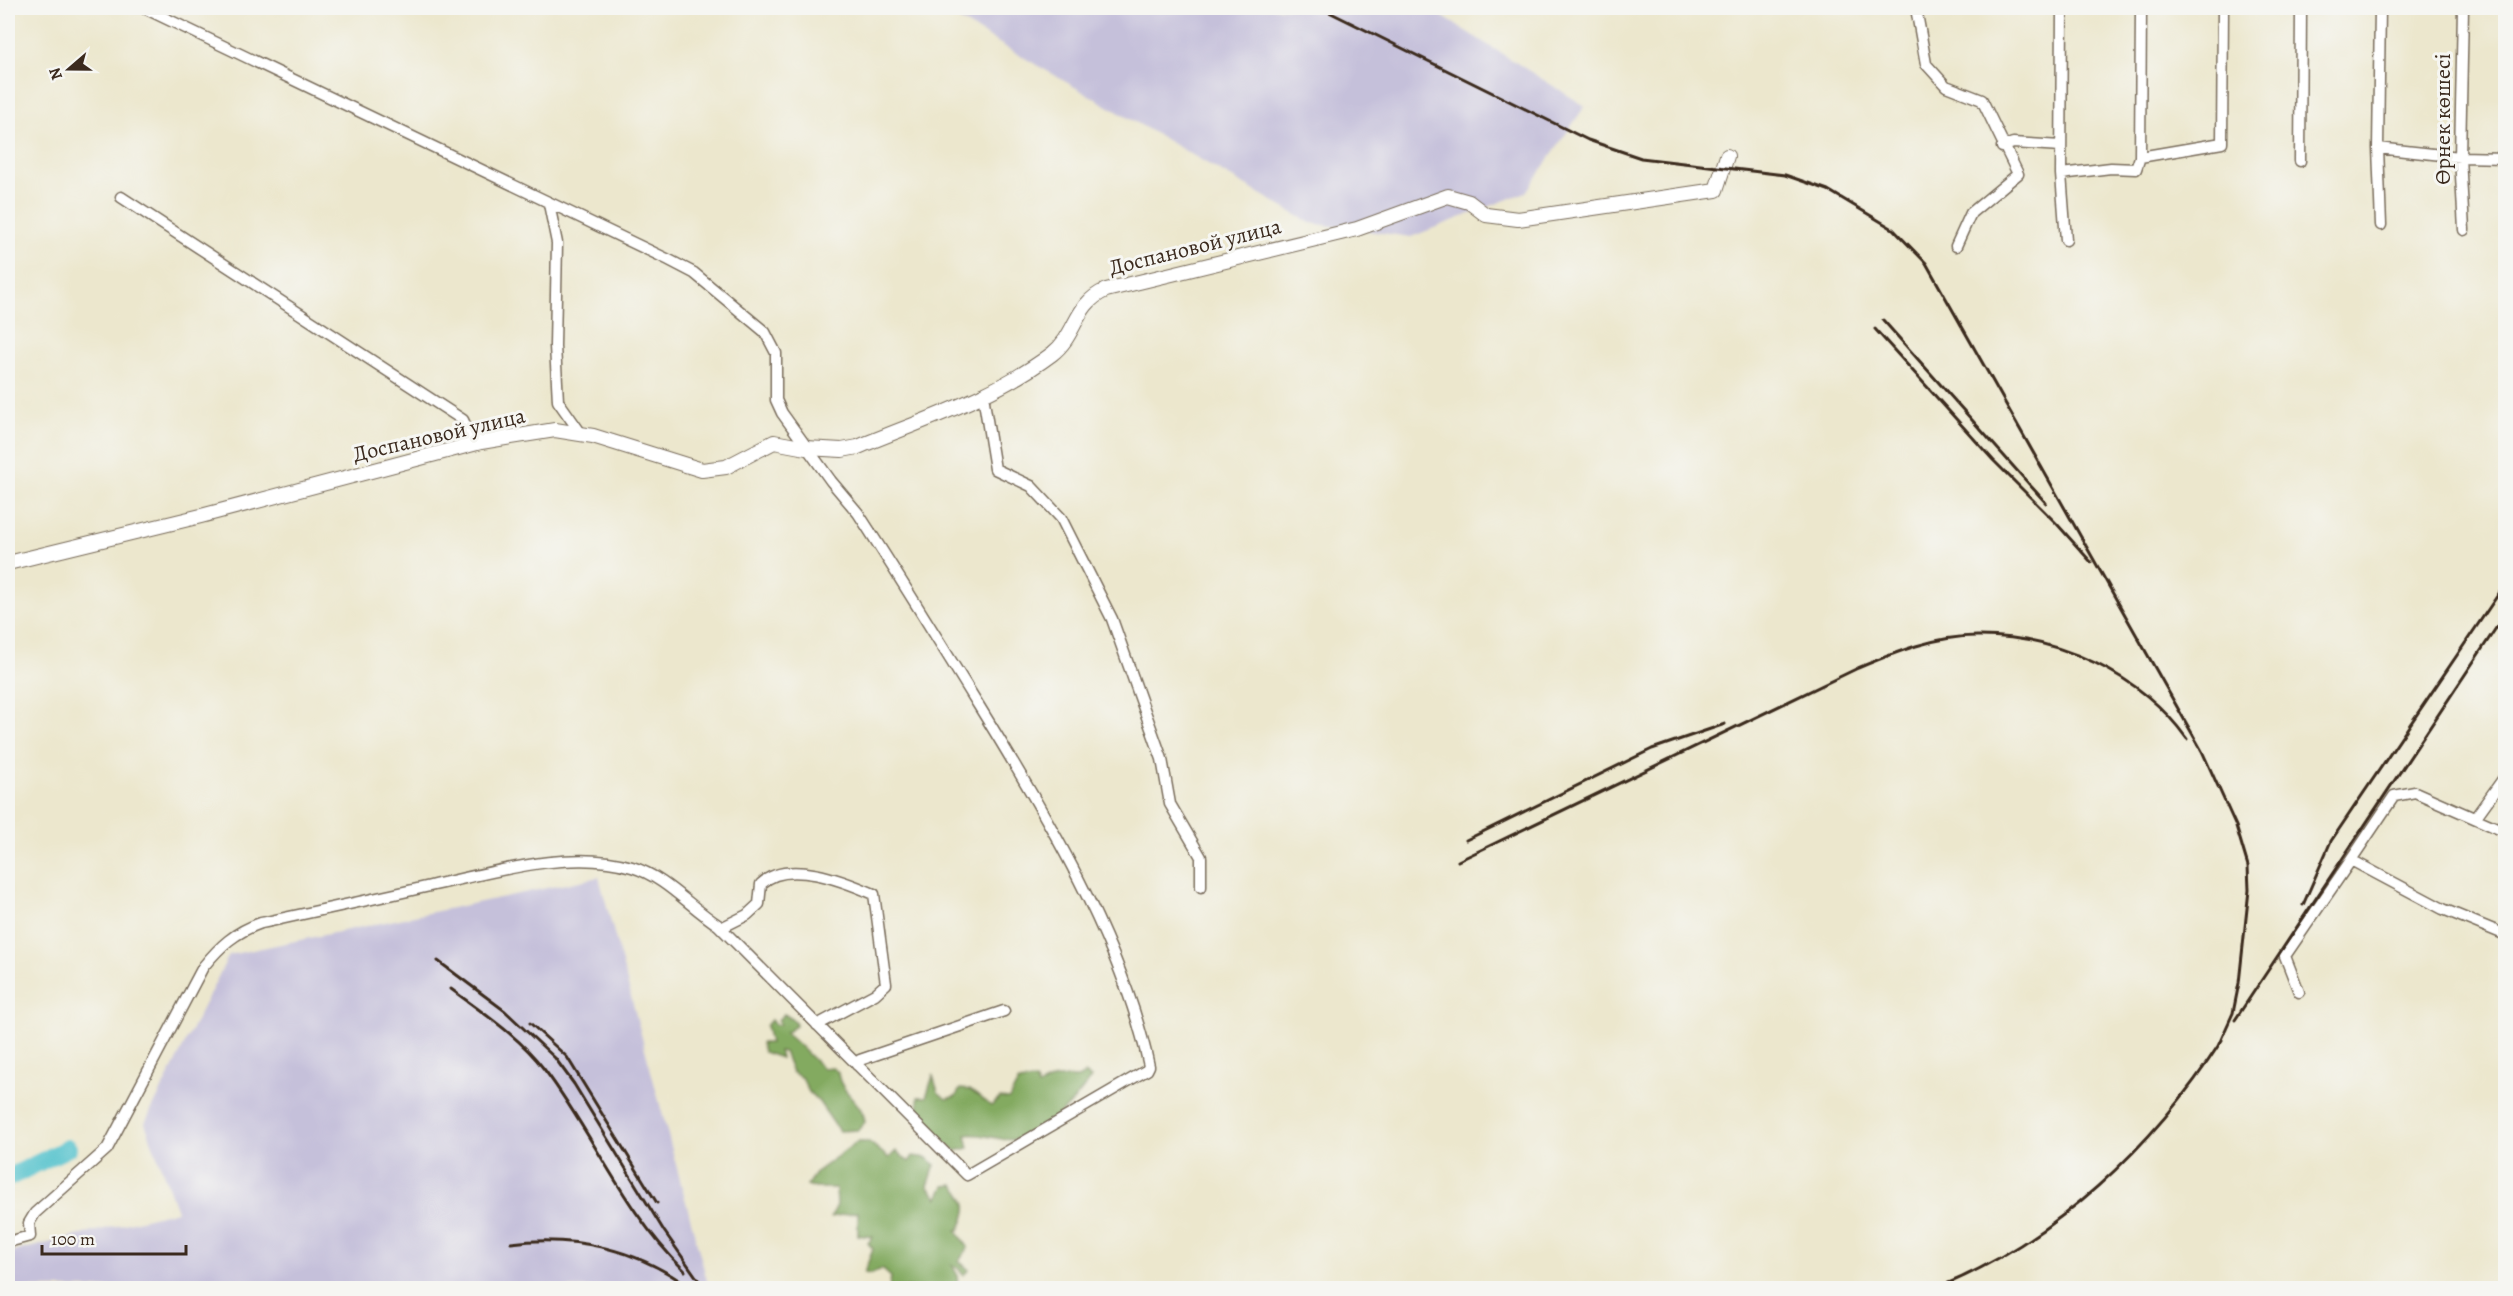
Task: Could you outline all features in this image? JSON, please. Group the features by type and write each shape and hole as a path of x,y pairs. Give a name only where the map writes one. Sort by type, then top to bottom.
{"street":[{"path":"8,1242 30,1236 29,1223 35,1213 107,1149 203,968 220,946 240,930 261,923 479,876 582,860 603,860 634,867 660,881 721,928 968,1175 1147,1070 1149,1066 1120,974 1065,852 1014,763 891,563 858,513 782,413 776,400 776,353 765,332 694,273 144,8"},
{"path":"1916,8 1926,64 1946,86 1982,100 2002,147 2018,174 1971,213 1956,246"},
{"path":"2062,8 2061,174 2066,240"},
{"path":"2061,174 2111,168 2136,169 2140,157 2141,8"},
{"path":"2140,157 2222,143 2223,8"},
{"path":"2300,161 2301,8"},
{"path":"2380,8 2378,148 2381,225"},
{"name":"Өрнек көшесі","path":"2463,8 2460,158 2464,230"},
{"path":"2002,147 2013,143 2061,146"},
{"path":"2378,148 2460,158 2505,158"},
{"name":"Доспановой улица","path":"8,563 201,516 474,444 555,430 582,435 702,470 726,467 774,442 807,448 842,450 858,447 983,395 1053,353 1084,304 1093,296 1106,290 1357,229 1448,196 1469,202 1486,215 1518,219 1716,190 1725,162"},
{"path":"121,198 463,420 474,444"},
{"path":"549,204 557,243 555,346 558,401 582,435"},
{"path":"983,395 995,469 1031,486 1061,518 1112,619 1162,759 1170,804 1201,857 1201,887"},
{"path":"2475,818 2505,775"},
{"path":"2299,992 2285,956 2394,796 2415,792 2505,832"},
{"path":"2351,860 2444,909 2505,935"},
{"path":"721,928 747,915 759,904 761,884 773,874 810,873 828,879 837,879 874,894 886,984 875,994 817,1025"},
{"path":"857,1065 860,1060 1004,1011"}],"shaded area":[{"path":"938,8 1429,8 1585,106 1526,192 1411,237 1310,223"},
{"path":"599,877 709,1288 8,1288 8,1253 177,1211 145,1123 229,955"}],"green space":[{"path":"784,1014 795,1021 796,1026 785,1033 823,1068 831,1067 838,1072 842,1086 863,1115 865,1122 858,1130 839,1131 819,1102 809,1092 802,1078 792,1072 784,1052 779,1051 781,1058 763,1052 761,1043 770,1043 766,1026 771,1020 775,1025 780,1024 778,1020"},
{"path":"1085,1074 1091,1078 1069,1105 1050,1123 1021,1139 1007,1140 966,1135 969,1148 956,1151 923,1125 919,1115 918,1097 926,1097 933,1076 938,1092 946,1099 956,1096 960,1089 970,1090 991,1106 1000,1098 1009,1099 1018,1082 1035,1080 1038,1086 1055,1078 1078,1078"},
{"path":"857,1142 869,1142 889,1158 896,1151 909,1162 913,1156 927,1158 935,1165 928,1186 938,1198 944,1186 954,1185 959,1191 965,1202 966,1211 959,1230 956,1230 968,1247 959,1261 969,1270 963,1275 958,1268 952,1265 957,1274 958,1288 889,1288 891,1277 882,1269 871,1274 864,1273 873,1249 868,1243 873,1237 858,1235 858,1212 831,1217 837,1205 836,1188 815,1188 807,1185 816,1172"}],"waterway":[{"path":"8,1178 68,1148"}],"railway":[{"path":"1321,8 1588,140 1641,158 1785,175 1828,190 1893,229 1926,263 2202,751 2236,826 2248,866 2249,890 2239,983 2233,1013 2218,1046"},
{"path":"1883,320 2046,503"},
{"path":"1875,329 1993,460 2057,524 2091,562"},
{"path":"2303,905 2331,841 2506,583"},
{"path":"2235,1020 2506,613"},
{"path":"1458,861 1858,668 1901,651 1946,639 1977,636 2007,637 2066,651 2095,663 2146,695 2187,739"},
{"path":"1466,840 1652,749 1725,724"},
{"path":"438,961 505,1011 555,1058 574,1084 664,1231 704,1288"},
{"path":"451,989 524,1046 544,1069 644,1224 685,1271"},
{"path":"530,1023 567,1057 657,1203"},
{"path":"1937,1288 1980,1268 2021,1244 2061,1217 2098,1186 2133,1153 2165,1117 2222,1040"},
{"path":"511,1243 559,1241 605,1248 649,1263 690,1288"}]}
